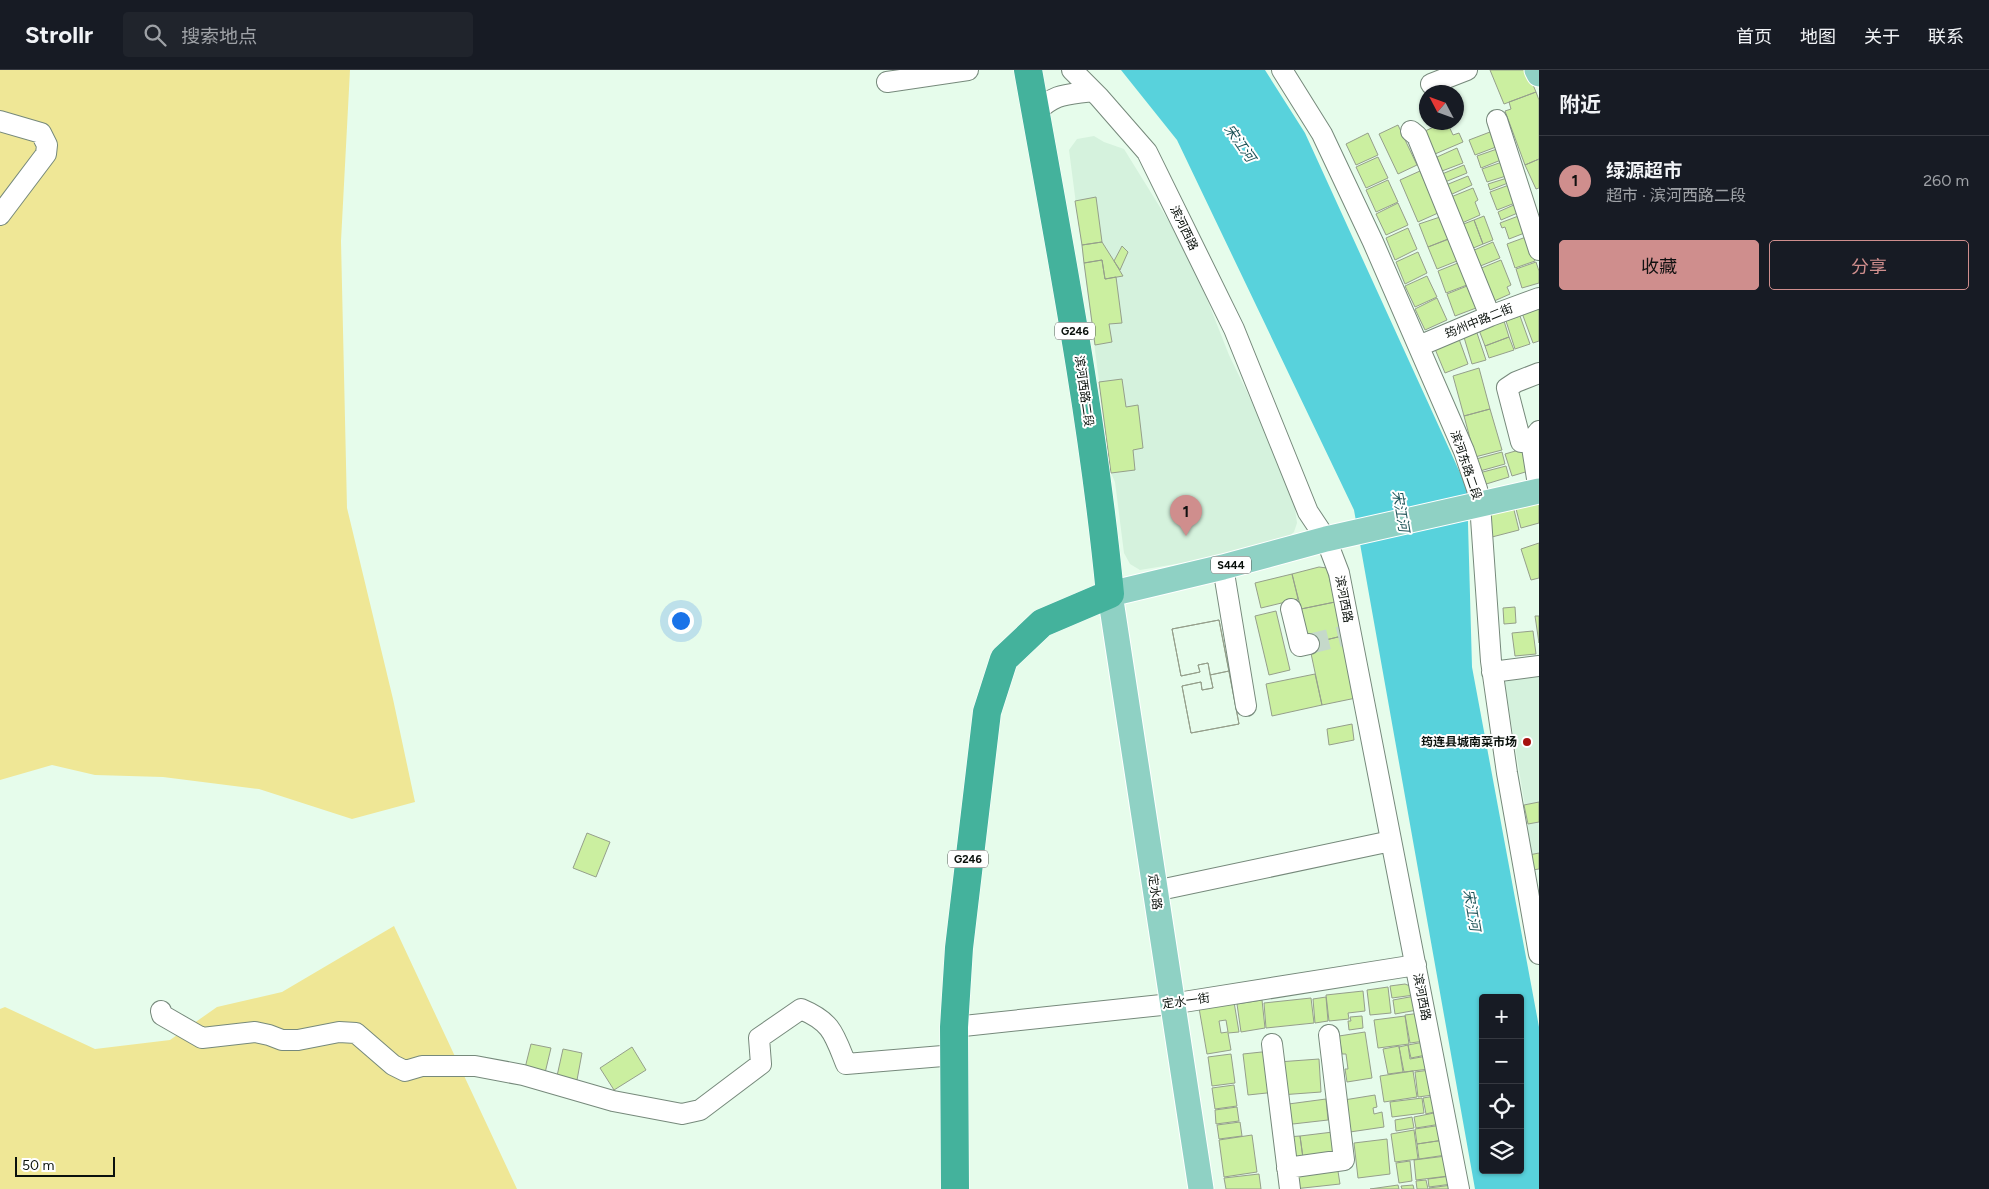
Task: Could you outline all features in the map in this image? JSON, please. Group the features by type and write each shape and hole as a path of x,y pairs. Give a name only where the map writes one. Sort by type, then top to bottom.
{"highway":[{"name":"滨河西路二段","path":"1028,70 1080,359 1105,541 1110,594"},
{"name":"G246","path":"956,1189 954,1027 962,919 987,712 1004,659 1042,623 1110,594"}],"main road":[{"path":"1537,70 1539,74"},
{"name":"S444","path":"1110,594 1223,567 1326,539 1351,535 1539,491"},
{"name":"定水路","path":"1110,594 1171,1004 1201,1189"}],"street":[{"path":"886,82 963,70"},
{"name":"滨河西路","path":"1072,70 1147,152 1234,329 1308,512 1326,539 1339,573 1347,636 1391,841 1459,1189"},
{"name":"滨河东路二段","path":"1282,70 1322,134 1374,242 1464,451 1477,489 1480,504 1492,672 1533,887 1539,954"},
{"path":"1431,84 1467,70"},
{"path":"1036,112 1049,100 1061,95 1092,90"},
{"path":"1497,120 1539,250"},
{"path":"0,121 41,133 47,145 46,154 0,216"},
{"path":"1411,131 1417,136 1490,316"},
{"name":"筠州中路二街","path":"1419,346 1539,298"},
{"path":"1539,373 1506,388 1521,442 1535,436 1539,491"},
{"path":"1223,567 1246,706"},
{"path":"1291,609 1300,646 1309,644"},
{"path":"1492,672 1539,666"},
{"path":"1155,891 1391,841"},
{"name":"定水一街","path":"954,1027 1171,1004 1416,965"},
{"path":"161,1011 162,1015 202,1038 255,1032 282,1040 298,1040 339,1032 356,1032 393,1065 405,1071 422,1066 474,1066 522,1075 613,1101 682,1114 700,1110 761,1064 759,1038 801,1009 825,1022 834,1035 846,1064 955,1055"},
{"path":"1287,1168 1344,1160 1328,1035"},
{"path":"1272,1044 1290,1189"}],"shaded area":[{"path":"0,70 350,70 341,241 347,508 393,699 415,802 352,819 259,789 163,777 95,775 52,765 0,780"},
{"path":"1094,136 1104,142 1124,149 1171,225 1203,289 1229,355 1274,448 1294,501 1297,523 1294,532 1287,538 1212,558 1140,570 1130,564 1124,553 1115,482 1111,473 1069,150 1077,139"},
{"name":"筠连县城南菜市场","path":"1539,672 1539,869 1532,870 1529,855 1528,824 1504,680"},
{"path":"394,926 517,1189 0,1189 0,1009 5,1007 95,1049 170,1040 217,1007 282,992"}],"water":[{"name":"宋江河","path":"1121,70 1265,70 1305,133 1467,488 1472,667 1539,1027 1539,1189 1475,1189 1354,510 1177,140"}],"building":[{"path":"1490,70 1527,70 1536,92 1504,104"},
{"path":"1536,92 1539,100 1539,159 1525,165 1505,111 1511,109 1509,102"},
{"path":"1398,125 1417,165 1398,174 1379,134"},
{"path":"1451,130 1453,135 1459,133 1463,142 1435,154 1425,131"},
{"path":"1490,132 1496,147 1475,155 1469,140"},
{"path":"1368,133 1378,155 1356,165 1346,144"},
{"path":"1457,148 1463,163 1442,171 1437,157"},
{"path":"1497,149 1501,160 1481,168 1477,156"},
{"path":"1378,157 1388,178 1366,188 1356,167"},
{"path":"1539,159 1539,188 1536,189 1525,165"},
{"path":"1502,162 1506,176 1487,182 1482,169"},
{"path":"1464,165 1467,173 1445,182 1442,174"},
{"path":"1420,171 1438,213 1418,222 1400,180"},
{"path":"1468,176 1472,185 1450,195 1446,185"},
{"path":"1507,178 1508,183 1490,190 1488,184"},
{"path":"1388,180 1398,202 1376,212 1366,190"},
{"path":"1509,185 1515,203 1497,210 1490,192"},
{"path":"1473,188 1478,200 1475,202 1480,215 1462,223 1451,197"},
{"path":"1096,197 1102,242 1082,245 1075,201"},
{"path":"1398,203 1408,225 1386,235 1376,214"},
{"path":"1516,204 1520,212 1501,220 1498,212"},
{"path":"1521,215 1527,232 1509,239 1505,227 1502,228 1500,223"},
{"path":"1484,216 1493,240 1483,244 1474,220"},
{"path":"1440,217 1448,239 1428,247 1419,224"},
{"path":"1474,220 1483,244 1471,249 1461,225"},
{"path":"1408,228 1417,249 1395,260 1386,238"},
{"path":"1526,237 1535,261 1515,268 1507,244"},
{"path":"1449,239 1457,261 1437,269 1428,247"},
{"path":"1102,242 1123,276 1105,279 1102,260 1084,263 1082,245"},
{"path":"1493,242 1500,258 1478,267 1472,251"},
{"path":"1122,246 1128,252 1120,270 1114,261"},
{"path":"1418,252 1427,273 1405,284 1396,262"},
{"path":"1102,260 1105,279 1116,277 1122,323 1109,324 1112,342 1095,345 1084,263"},
{"path":"1501,260 1511,285 1507,287 1510,294 1492,302 1479,269"},
{"path":"1536,262 1539,271 1539,283 1522,288 1516,269"},
{"path":"1458,263 1467,285 1446,293 1438,271"},
{"path":"1427,276 1437,297 1415,307 1405,286"},
{"path":"1467,286 1476,308 1455,316 1447,294"},
{"path":"1437,298 1447,320 1425,330 1415,309"},
{"path":"1539,307 1539,341 1533,343 1522,313"},
{"path":"1520,316 1530,344 1515,349 1506,321"},
{"path":"1504,321 1509,337 1485,346 1479,330"},
{"path":"1476,330 1486,360 1472,364 1463,334"},
{"path":"1509,337 1514,350 1489,358 1485,346"},
{"path":"1459,339 1468,364 1445,373 1435,349"},
{"path":"1479,368 1490,409 1464,416 1453,376"},
{"path":"1122,379 1126,407 1138,405 1143,448 1133,450 1135,470 1111,473 1099,382"},
{"path":"1490,409 1502,450 1475,457 1464,416"},
{"path":"1526,448 1532,470 1512,476 1505,454"},
{"path":"1502,452 1505,464 1480,471 1476,459"},
{"path":"1506,466 1509,477 1483,485 1479,473"},
{"path":"1539,499 1539,523 1521,528 1515,505"},
{"path":"1513,506 1519,530 1492,537 1486,513"},
{"path":"1539,543 1539,578 1531,580 1521,549"},
{"path":"1319,567 1327,568 1335,602 1301,609 1292,574"},
{"path":"1292,574 1298,599 1261,608 1255,583"},
{"path":"1335,602 1342,636 1309,644 1301,609"},
{"path":"1515,607 1516,623 1504,624 1503,608"},
{"path":"1276,611 1290,670 1269,675 1255,616"},
{"path":"1535,616 1539,616 1539,643"},
{"path":"1219,620 1239,724 1191,733 1182,686 1201,682 1202,690 1213,688 1208,663 1198,665 1200,672 1181,676 1172,629"},
{"path":"1219,620 1229,671 1210,675 1208,663 1198,665 1200,672 1181,676 1172,629"},
{"path":"1533,631 1536,654 1515,656 1512,633"},
{"path":"1342,636 1356,698 1322,705 1309,644"},
{"path":"1229,671 1239,724 1191,733 1182,686 1201,682 1202,690 1213,688 1210,675"},
{"path":"1315,674 1322,705 1272,716 1266,684"},
{"path":"1352,724 1354,740 1329,745 1327,729"},
{"path":"1539,802 1539,822 1528,824 1524,805"},
{"path":"587,833 610,842 596,877 573,868"},
{"path":"1539,853 1539,869 1532,870 1529,855"},
{"path":"1405,984 1410,986 1414,995 1392,998 1390,986"},
{"path":"1388,987 1391,1013 1370,1015 1367,990"},
{"path":"1363,991 1365,1011 1348,1013 1349,1019 1329,1021 1326,995"},
{"path":"1415,996 1417,1010 1395,1014 1393,1000"},
{"path":"1326,997 1328,1021 1315,1023 1313,999"},
{"path":"1311,998 1314,1023 1266,1028 1264,1003"},
{"path":"1262,1000 1265,1028 1241,1032 1237,1004"},
{"path":"1234,1002 1239,1032 1228,1033 1231,1050 1207,1054 1199,1008","holes":["1226,1020 1228,1032 1221,1033 1219,1021"]},
{"path":"1421,1013 1425,1041 1410,1043 1405,1015"},
{"path":"1362,1016 1363,1028 1349,1030 1348,1021 1351,1021 1350,1017"},
{"path":"1405,1016 1409,1044 1378,1048 1374,1020"},
{"path":"1365,1032 1372,1078 1347,1082 1345,1069 1348,1069 1346,1054 1342,1054 1339,1036"},
{"path":"1424,1042 1426,1055 1411,1058 1408,1045"},
{"path":"531,1044 551,1048 545,1073 525,1068"},
{"path":"1408,1045 1410,1059 1427,1056 1429,1069 1404,1072 1399,1047"},
{"path":"1399,1046 1403,1072 1388,1074 1383,1049"},
{"path":"632,1047 646,1070 614,1090 600,1068"},
{"path":"563,1049 582,1053 577,1080 557,1076"},
{"path":"1271,1051 1276,1092 1248,1095 1243,1054"},
{"path":"1231,1054 1235,1083 1212,1086 1208,1057"},
{"path":"1319,1059 1321,1092 1280,1095 1278,1062"},
{"path":"1430,1070 1433,1095 1418,1097 1415,1072"},
{"path":"1413,1071 1417,1097 1384,1102 1380,1076"},
{"path":"1234,1085 1237,1106 1215,1109 1212,1088"},
{"path":"1375,1095 1377,1107 1373,1108 1374,1114 1382,1112 1384,1127 1343,1133 1344,1100"},
{"path":"1435,1096 1438,1111 1426,1114 1423,1098"},
{"path":"1422,1098 1424,1113 1392,1117 1390,1102"},
{"path":"1326,1099 1328,1120 1284,1125 1281,1105"},
{"path":"1237,1107 1239,1121 1216,1124 1215,1110"},
{"path":"1439,1112 1441,1124 1416,1128 1414,1117"},
{"path":"1412,1117 1414,1128 1396,1131 1395,1120"},
{"path":"1240,1122 1242,1136 1219,1139 1217,1125"},
{"path":"1442,1125 1444,1140 1417,1144 1415,1129"},
{"path":"1414,1130 1418,1159 1395,1162 1391,1134"},
{"path":"1333,1132 1336,1154 1303,1158 1300,1136"},
{"path":"1252,1135 1257,1172 1224,1177 1219,1140"},
{"path":"1300,1136 1303,1158 1290,1160 1287,1137"},
{"path":"1387,1139 1390,1174 1358,1178 1354,1143"},
{"path":"1444,1140 1446,1155 1419,1159 1417,1144"},
{"path":"1446,1156 1448,1176 1416,1180 1414,1160"},
{"path":"1410,1161 1412,1181 1399,1183 1396,1163"},
{"path":"1337,1165 1340,1184 1294,1189 1292,1171"},
{"path":"1259,1174 1261,1189 1226,1189 1224,1178"},
{"path":"1451,1176 1452,1184 1429,1187 1428,1179"},
{"path":"1426,1180 1428,1189 1417,1189 1416,1181"},
{"path":"1398,1185 1399,1189 1370,1189"},
{"path":"1413,1185 1414,1189 1402,1189 1401,1186"},
{"path":"1452,1185 1453,1189 1429,1189 1429,1188"}],"tunnel":[{"path":"1309,644 1342,636"}],"place":[{"name":"绿源超市","path":"1186,536"},
{"name":"筠连县城南菜市场","path":"1527,742"}]}
